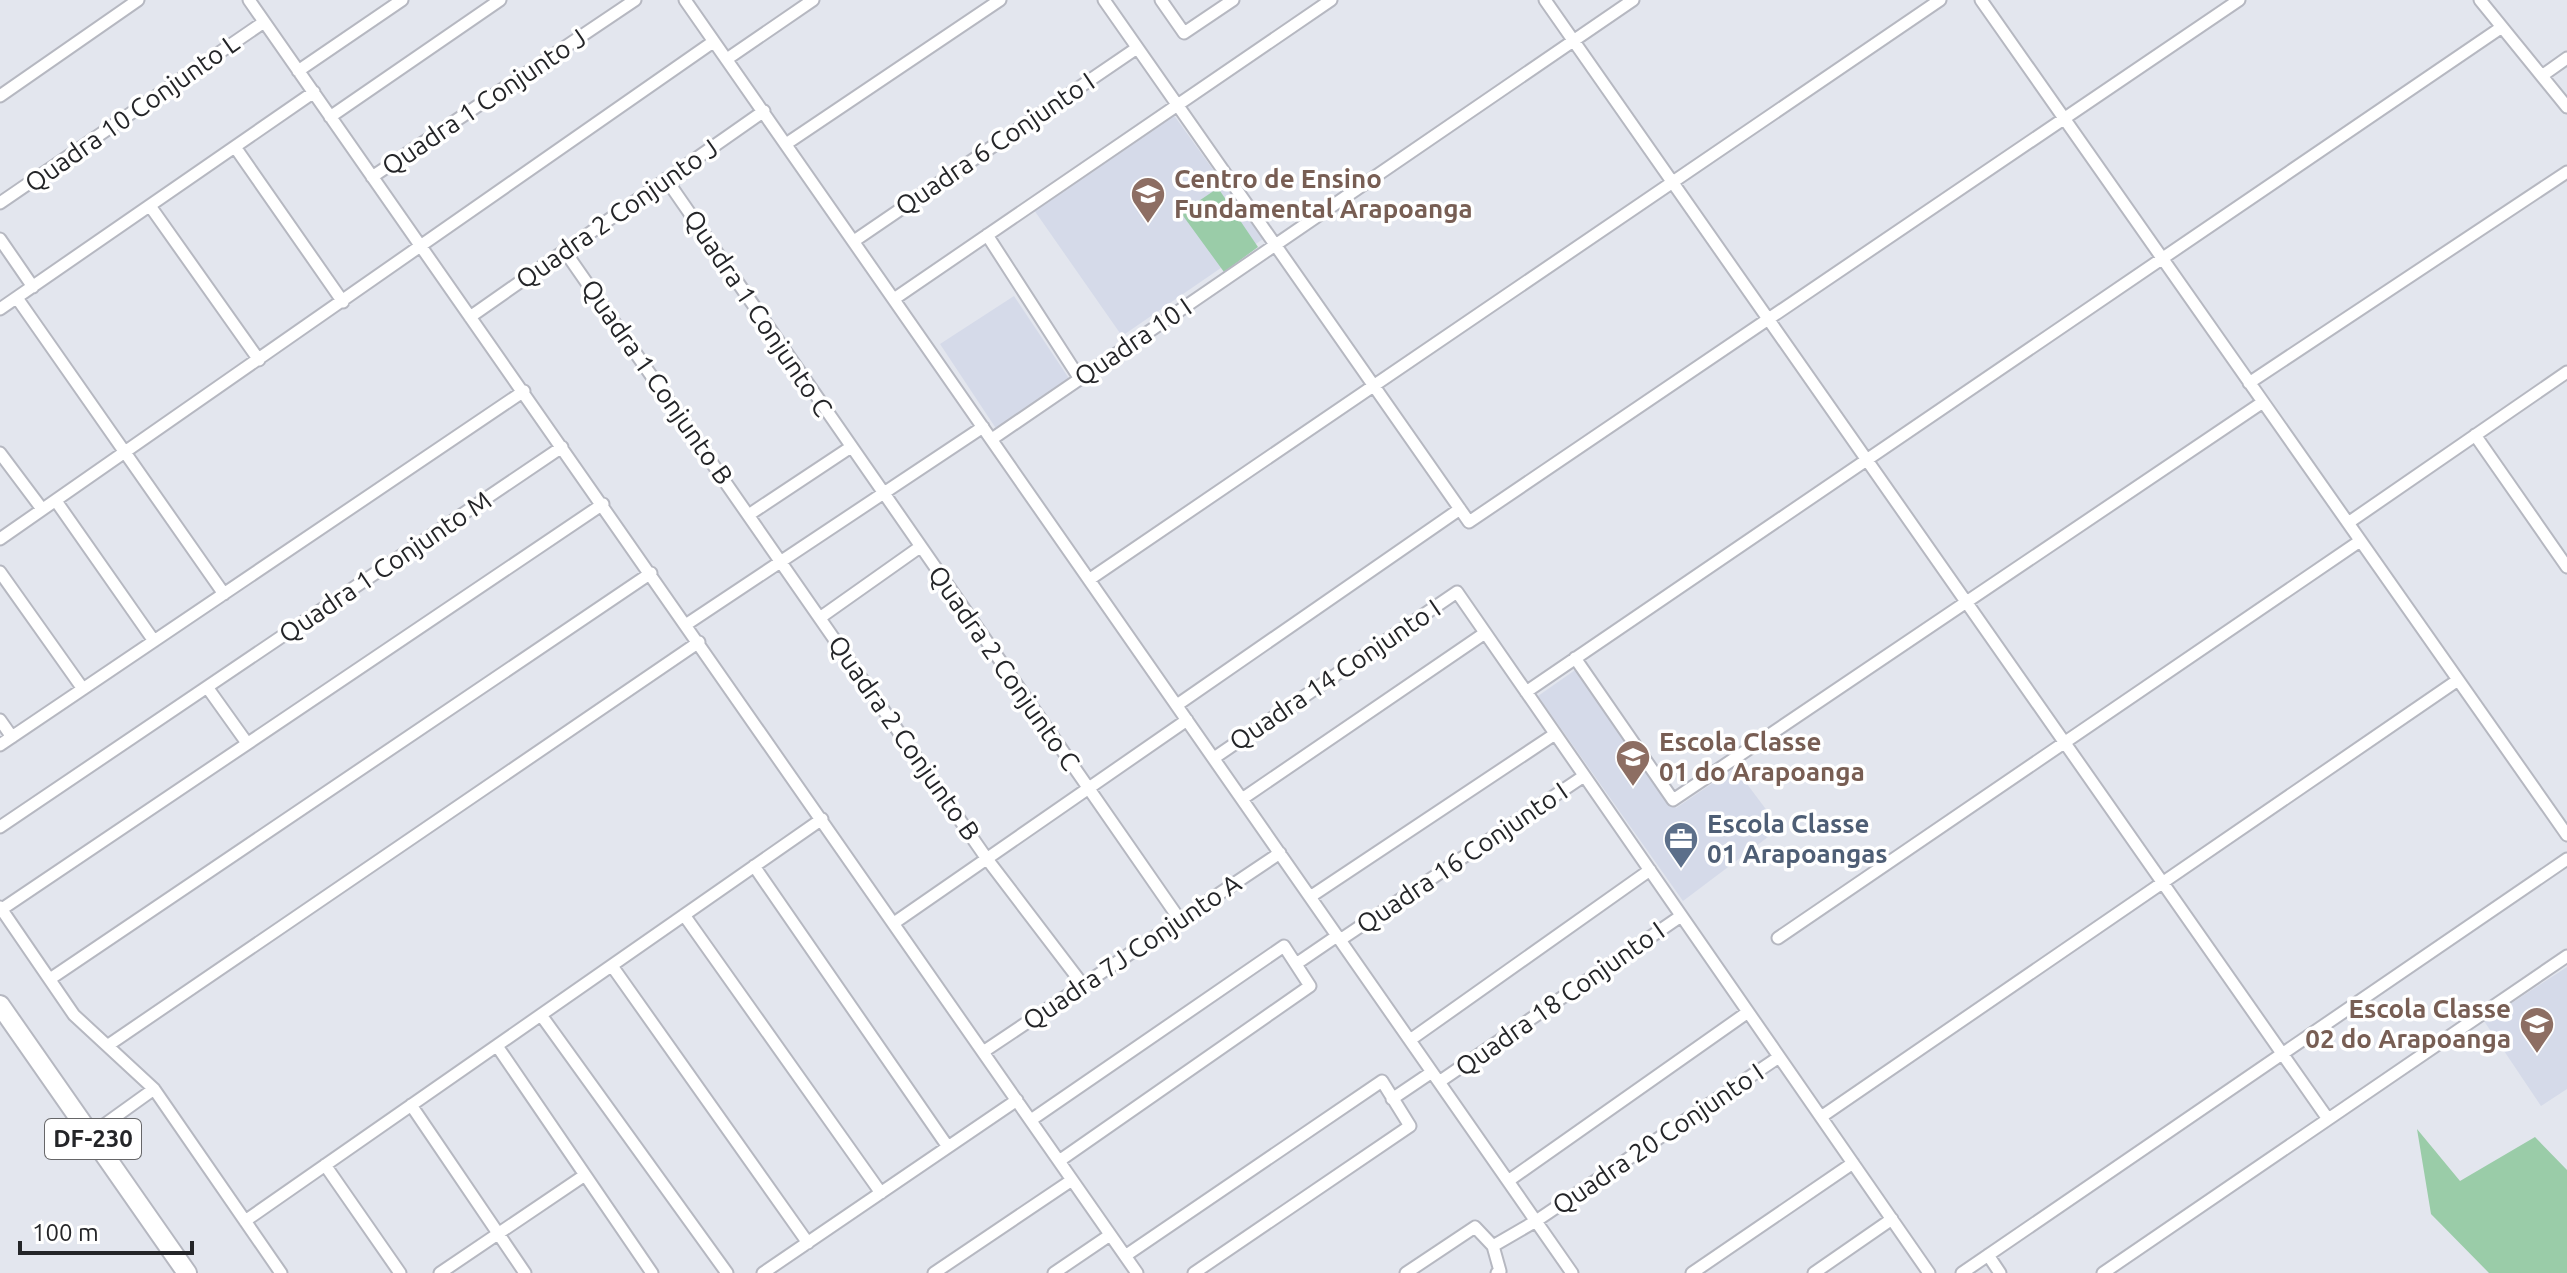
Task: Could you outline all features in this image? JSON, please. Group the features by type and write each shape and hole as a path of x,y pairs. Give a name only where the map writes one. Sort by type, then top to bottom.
{"main road":[{"name":"DF-230","path":"0,1005 187,1273"}],"street":[{"path":"0,96 138,0"},
{"path":"249,0 1137,1273"},
{"path":"298,71 402,0"},
{"path":"330,117 500,0"},
{"name":"Quadra 1 Conjunto J","path":"372,177 635,0"},
{"path":"685,0 1572,1273"},
{"path":"727,59 813,0"},
{"path":"786,144 1000,0"},
{"path":"1104,0 1469,522 2239,0"},
{"path":"1161,0 1184,33 1233,0"},
{"path":"894,299 1331,0"},
{"path":"1545,0 2328,1119"},
{"name":"Quadra 10 I","path":"992,439 1633,0"},
{"path":"1090,579 1940,0"},
{"path":"1981,0 2567,835"},
{"path":"2487,2 2502,27 2567,107"},
{"name":"Quadra 10 Conjunto L","path":"0,203 264,22"},
{"path":"1526,692 2502,27"},
{"path":"0,539 713,42"},
{"name":"Quadra 6 Conjunto I","path":"854,241 1137,48"},
{"path":"2543,75 2567,58"},
{"path":"0,309 314,92"},
{"name":"Quadra 2 Conjunto J","path":"470,317 764,111"},
{"path":"235,147 343,302"},
{"path":"2249,383 2567,172"},
{"name":"Quadra 1 Conjunto C","path":"666,179 883,493"},
{"path":"150,206 259,360"},
{"path":"987,235 1080,379"},
{"path":"0,239 33,287"},
{"name":"Quadra 1 Conjunto B","path":"564,250 782,561"},
{"path":"17,298 224,594"},
{"path":"2348,523 2567,372"},
{"path":"0,745 524,391"},
{"path":"1575,658 1673,800 2263,402"},
{"path":"687,624 983,427"},
{"path":"2475,435 2567,567"},
{"name":"Quadra 1 Conjunto M","path":"0,827 562,447"},
{"path":"750,514 851,447"},
{"path":"0,453 42,509"},
{"name":"Quadra 2 Conjunto C","path":"883,493 1180,920"},
{"path":"56,501 154,641"},
{"path":"281,1273 154,1089 110,1044 74,1015 1,908 603,504"},
{"path":"1177,705 1460,509"},
{"path":"1778,938 2360,541"},
{"path":"821,617 920,547"},
{"name":"Quadra 2 Conjunto B","path":"782,561 987,859 1083,985"},
{"path":"0,572 83,689"},
{"path":"50,979 651,573"},
{"name":"Quadra 14 Conjunto I","path":"1214,758 1457,592 1485,633 1242,799"},
{"path":"1485,633 1929,1273"},
{"path":"110,1044 699,642"},
{"path":"1821,1117 2458,680"},
{"path":"207,687 247,743"},
{"path":"0,720 12,737"},
{"path":"894,923 1187,720"},
{"name":"Quadra 16 Conjunto I","path":"1310,897 1555,734"},
{"name":"Quadra 16 Conjunto I","path":"1296,964 1584,776"},
{"path":"245,1221 822,819"},
{"name":"Quadra 7J Conjunto A","path":"983,1052 1280,853"},
{"path":"1962,1273 2567,859"},
{"path":"754,866 948,1147"},
{"name":"Quadra 18 Conjunto I","path":"1410,1040 1650,870"},
{"path":"684,915 881,1193"},
{"name":"Quadra 18 Conjunto I","path":"1392,1099 1436,1077 1681,916"},
{"path":"1031,1120 1284,946 1310,986 1059,1161"},
{"path":"2103,1273 2567,956"},
{"path":"612,966 808,1243"},
{"name":"Quadra 20 Conjunto I","path":"1508,1181 1748,1012"},
{"path":"541,1015 727,1273"},
{"path":"497,1046 652,1273"},
{"name":"Quadra 20 Conjunto I","path":"1493,1246 1536,1221 1779,1057"},
{"path":"1125,1256 1382,1081 1410,1126 1194,1273"},
{"path":"90,1135 154,1089"},
{"path":"763,1273 1017,1100"},
{"path":"411,1105 525,1273"},
{"path":"1692,1273 1853,1163"},
{"path":"325,1165 400,1273"},
{"path":"440,1273 585,1175"},
{"path":"934,1273 1072,1180"},
{"path":"1814,1273 1892,1219"},
{"path":"1406,1273 1475,1227 1493,1246 1500,1271 1497,1273"},
{"path":"1054,1273 1110,1235"},
{"path":"1988,1255 2000,1273"}],"shaded area":[{"name":"Centro de Ensino Fundamental Arapoanga","path":"1173,114 1263,239 1122,336 1034,210"},
{"path":"1014,296 1070,380 997,430 940,344"},
{"name":"Escola Classe 01 do Arapoanga","path":"1578,668 1676,808 1735,768 1780,828 1683,901 1538,696"},
{"name":"Escola Classe 02 do Arapoanga","path":"2567,967 2567,1089 2541,1106 2484,1021"}],"green space":[{"path":"1218,188 1258,247 1224,272 1181,213"},
{"path":"2417,1129 2460,1181 2535,1137 2567,1170 2567,1273 2489,1273 2431,1214"}],"place":[{"name":"Centro de Ensino Fundamental Arapoanga","path":"1148,225"},
{"name":"Escola Classe 01 do Arapoanga","path":"1633,788"},
{"name":"Escola Classe 01 Arapoangas","path":"1681,870"},
{"name":"Escola Classe 02 do Arapoanga","path":"2537,1055"}]}
